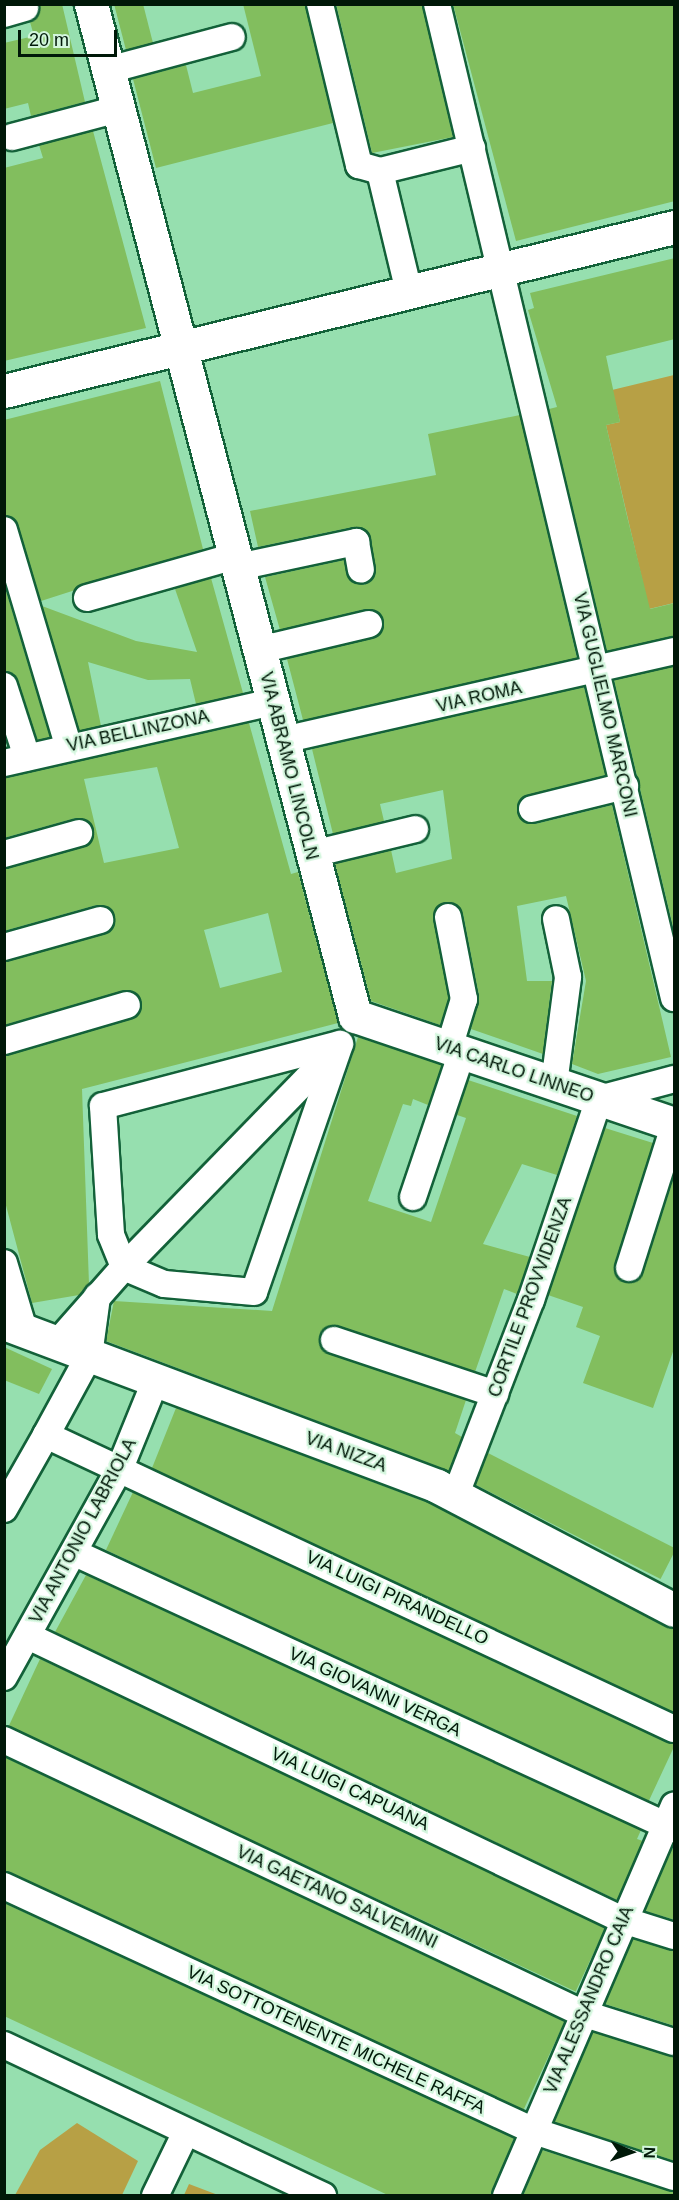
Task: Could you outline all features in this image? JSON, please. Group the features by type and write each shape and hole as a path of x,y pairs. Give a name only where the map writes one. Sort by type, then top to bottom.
{"main road":[{"path":"91,4 118,109"},
{"name":"VIA ABRAMO LINCOLN","path":"118,109 135,173 167,352 224,516 312,854 347,1030"},
{"path":"4,391 675,227"},
{"name":"VIA CARLO LINNEO","path":"347,1030 455,1050 675,1125"},
{"name":"VIA NIZZA","path":"14,1327 154,1382 456,1494 675,1610"}],"street":[{"path":"320,4 359,165 380,171 471,143 437,4"},
{"path":"108,70 232,37"},
{"path":"12,137 118,109"},
{"name":"VIA GUGLIELMO MARCONI","path":"471,143 512,267 535,411 625,786 669,948 675,998"},
{"path":"380,171 409,292"},
{"path":"4,530 68,745"},
{"path":"87,598 236,562 356,542 361,570"},
{"path":"259,650 369,624"},
{"name":"VIA ROMA","path":"283,740 675,651"},
{"path":"4,686 16,760"},
{"name":"VIA BELLINZONA","path":"16,760 68,745 273,702"},
{"path":"532,810 625,786"},
{"path":"312,854 415,829"},
{"path":"4,854 79,833"},
{"path":"413,1197 455,1050 464,999 448,917"},
{"path":"554,1083 568,976 556,919"},
{"path":"4,947 100,920"},
{"path":"4,1041 127,1005"},
{"path":"57,1343 124,1267 347,1030"},
{"path":"347,1030 254,1292 164,1284 124,1267 111,1234 103,1106 347,1030"},
{"path":"599,1099 675,1079"},
{"name":"CORTILE PROVVIDENZA","path":"456,1494 495,1395 599,1099"},
{"path":"629,1268 675,1125"},
{"path":"4,1263 14,1327"},
{"path":"4,1509 89,1356 97,1297"},
{"path":"334,1340 495,1395"},
{"name":"VIA ANTONIO LABRIOLA","path":"4,1677 75,1553 120,1468 154,1382"},
{"name":"VIA LUIGI PIRANDELLO","path":"46,1435 675,1729"},
{"name":"VIA GIOVANNI VERGA","path":"75,1553 672,1821"},
{"name":"VIA LUIGI CAPUANA","path":"28,1636 623,1920 675,1936"},
{"name":"VIA GAETANO SALVEMINI","path":"4,1740 582,2013 675,2042"},
{"name":"VIA ALESSANDRO CAIA","path":"506,2196 623,1920 672,1821"},
{"name":"VIA SOTTOTENENTE MICHELE RAFFA","path":"4,1886 534,2131 675,2177"},
{"path":"4,2045 323,2196"},
{"path":"155,2196 186,2132"}],"shaded area":[{"path":"674,375 674,603 649,609 606,425 620,422 612,390"},
{"path":"77,2123 138,2161 122,2195 15,2195 40,2150"},
{"path":"189,2184 218,2195 184,2195"}],"building":[{"path":"40,4 62,4 85,102 31,116 28,103 4,109 4,43 34,36 30,22"},
{"path":"114,4 143,4 153,43 126,50"},
{"path":"243,4 305,4 333,123 156,168 133,79 186,65 193,93 261,76"},
{"path":"336,4 422,4 453,137 372,153"},
{"path":"453,4 675,4 675,201 516,241"},
{"path":"93,131 146,328 4,361 4,168 43,158 39,145"},
{"path":"675,258 675,339 606,356 620,422 606,425 650,609 675,603 675,636 607,651 549,409 557,407 528,310 534,308 530,293"},
{"path":"160,381 203,549 41,601 18,526 4,515 4,420"},
{"path":"520,415 577,658 303,720 287,659 373,638 383,620 366,609 280,630 265,577 344,560 349,579 364,585 375,575 371,539 353,527 258,547 250,511 436,475 428,434"},
{"path":"211,578 243,693 196,704 190,679 148,680 88,662 101,726 79,731 42,606 136,641 197,652 175,589"},
{"path":"4,584 50,737 37,740 18,681 4,671"},
{"path":"675,666 675,935 614,680"},
{"path":"584,687 606,775 528,795 517,812 535,824 612,805 671,1057 598,1074 572,1064 586,981 566,896 517,906 527,981 552,981 543,1054 471,1029 479,996 463,914 452,903 434,913 449,998 440,1025 371,1001 335,864 391,850 396,873 452,859 443,790 380,804 384,821 333,834 312,749"},
{"path":"249,723 291,874 298,872 338,1023 82,1089 89,1284 79,1295 32,1303 4,1198 4,1056 131,1019 141,1001 137,994 123,991 4,1025 4,962 104,934 115,923 110,909 97,905 4,931 4,869 83,847 94,836 90,823 76,818 4,838 4,778","holes":["157,767 179,848 104,863 84,779","268,913 282,972 220,988 204,930"]},
{"path":"358,1037 442,1065 428,1105 413,1099 411,1106 403,1104 368,1201 431,1222 466,1118 457,1115 468,1080 577,1116 557,1175 522,1164 483,1244 530,1257 517,1294 504,1289 475,1372 339,1326 320,1335 319,1344 329,1354 466,1400 455,1433 462,1437 449,1471 106,1341 114,1301 272,1311"},
{"path":"605,1128 653,1143 615,1263 624,1282 633,1282 643,1273 675,1174 675,1346 653,1408 583,1383 600,1336 576,1327 583,1307 548,1295"},
{"path":"4,1347 52,1369 39,1394 4,1380"},
{"path":"176,1408 429,1503 675,1629 675,1713 152,1468"},
{"path":"488,1453 674,1548 674,1553 661,1579 473,1483"},
{"path":"133,1492 674,1744 648,1803 106,1550"},
{"path":"86,1575 641,1830 637,1839 643,1841 617,1900 55,1632"},
{"path":"40,1659 607,1924 576,1992 8,1727"},
{"path":"4,1757 566,2019 518,2122 4,1883"},
{"path":"672,1849 675,1850 675,1920 645,1911"},
{"path":"4,1903 514,2138 491,2196 390,2196 4,2016"},
{"path":"633,1939 675,1951 675,2026 605,2004"},
{"path":"593,2032 675,2057 675,2161 554,2122"},
{"path":"542,2150 675,2192 675,2196 523,2196"}]}
